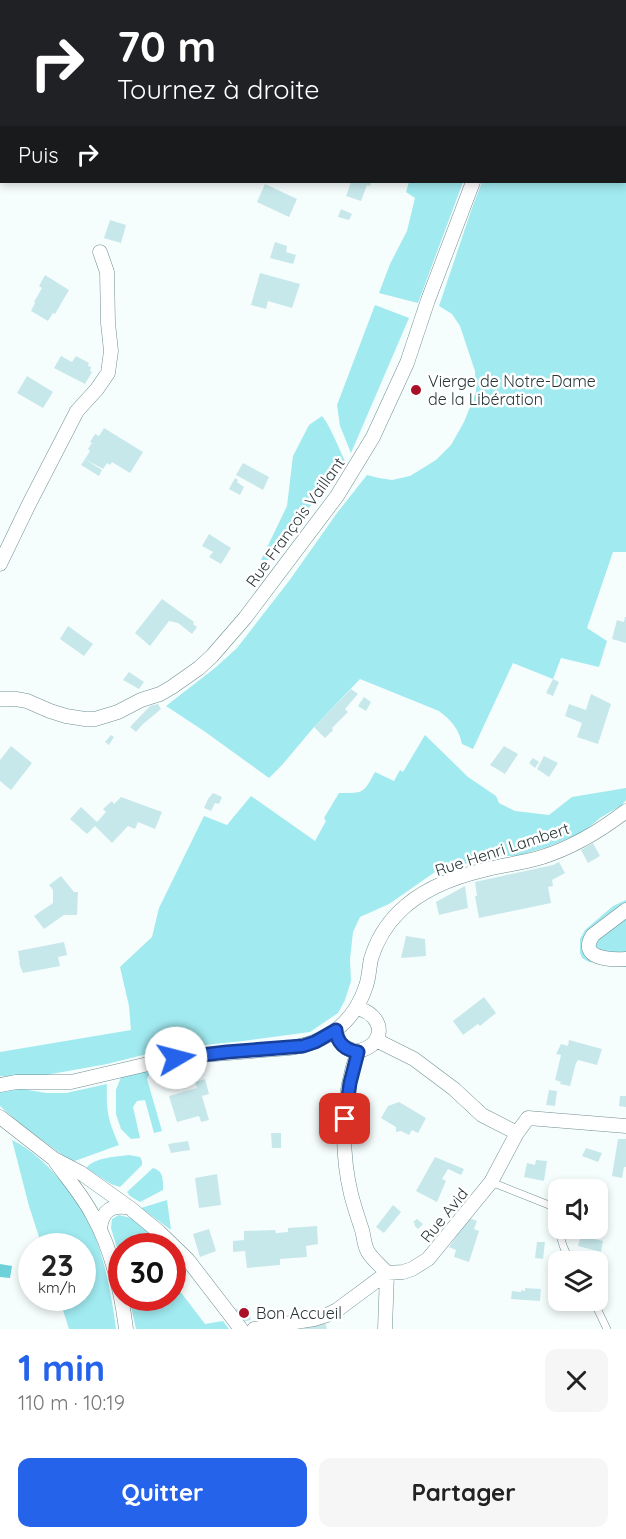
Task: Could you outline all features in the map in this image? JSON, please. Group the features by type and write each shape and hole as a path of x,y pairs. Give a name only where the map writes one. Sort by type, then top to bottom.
{"street":[{"name":"Rue François Vaillant","path":"0,699 27,701 66,716 95,719 160,694 199,668 212,656 245,618 331,505 373,437 407,363 428,300 473,183"},
{"path":"0,564 77,411 108,373 111,351 107,272 100,252"},
{"name":"Rue Henri Lambert","path":"0,1085 16,1082 71,1082 190,1056 303,1046 321,1039 336,1030 357,1008 368,983 371,959 382,934 398,913 418,897 466,875 561,851 593,835 626,811"},
{"path":"626,910 589,940 590,951 597,958 626,959"},
{"path":"336,1030 339,1041 351,1051 358,1052 372,1046 378,1033 376,1020 366,1010 357,1008"},
{"path":"376,1040 414,1059 454,1089 482,1115 517,1133"},
{"path":"358,1052 346,1107 347,1172 365,1245 372,1257 387,1273 385,1329"},
{"path":"0,1117 54,1159 81,1173 130,1208 159,1232 189,1260 241,1329"},
{"name":"Rue Avid","path":"254,1329 327,1315 387,1273 412,1269 428,1259 491,1182 517,1133 528,1118 626,1126"},
{"path":"54,1159 92,1213 108,1246 119,1284 126,1329"},
{"path":"100,1229 100,1221 111,1208 121,1206 130,1208"}],"lane":[{"path":"491,1182 548,1205"},
{"path":"598,1311 607,1329"}],"shaded area":[{"path":"409,183 463,183 418,303 379,293 390,264 407,231 415,198 406,192"},
{"path":"482,183 626,183 626,552 613,552 587,628 607,641 599,667 561,658 553,679 513,663 473,749 462,744 454,725 439,711 360,679 269,778 166,706 237,648 367,475 392,480 410,476 436,460 451,445 464,422 476,392 475,371 460,326 452,314 439,306"},
{"path":"375,305 409,318 351,453 340,426 337,405"},
{"path":"322,416 345,461 269,560 261,560 287,506 293,456 309,425"},
{"path":"425,735 468,777 496,796 499,803 515,811 549,815 572,797 626,788 626,800 582,833 517,856 494,856 435,872 389,904 360,917 353,932 350,959 351,981 345,1000 338,1013 310,1032 167,1049 107,1064 40,1076 0,1076 0,1052 131,1030 129,1006 120,967 152,937 159,908 204,816 227,825 251,796 315,841 326,821 324,818 339,793 362,791 375,772 394,781 400,770 403,772"},
{"path":"626,900 626,967 589,962 582,958 580,939 585,930 613,906"},
{"path":"151,1070 147,1079 162,1131 154,1133 145,1100 137,1101 133,1107 140,1138 131,1139 121,1129 116,1114 116,1090 121,1077"},
{"path":"107,1084 108,1115 119,1145 72,1162 24,1127 0,1106 0,1091 22,1089 46,1093 66,1093"},
{"path":"12,1140 39,1158 51,1170 74,1198 93,1233 38,1233"},
{"path":"129,1155 140,1157 142,1165 120,1187 86,1168 100,1160"},
{"path":"153,1168 161,1174 163,1190 140,1202 127,1192"},
{"path":"167,1200 171,1230 141,1208"},
{"path":"119,1215 139,1220 152,1233 112,1233 112,1219"},
{"path":"96,1240 108,1282 108,1311 113,1311 116,1329 69,1329 63,1311 96,1311"},
{"path":"0,1264 12,1266 10,1278 0,1277"},
{"path":"186,1299 205,1324 223,1321 229,1329 136,1329 132,1311 186,1311"}],"building":[{"path":"351,183 371,183 370,186 367,185 361,201 346,196"},
{"path":"265,184 297,199 289,217 257,202"},
{"path":"341,209 352,214 349,220 338,217"},
{"path":"110,220 126,225 121,243 104,238"},
{"path":"275,242 287,246 286,252 296,255 293,264 270,258"},
{"path":"260,273 300,284 292,308 268,301 266,309 251,305"},
{"path":"45,275 69,290 55,314 53,313 48,321 31,311 42,288 39,286"},
{"path":"61,356 72,362 76,356 89,363 88,366 91,367 92,372 85,384 54,368"},
{"path":"27,376 53,392 43,408 17,393"},
{"path":"104,428 143,452 130,473 112,462 110,465 107,463 103,469 85,459 90,451 88,449 92,443 90,442 95,434 99,436"},
{"path":"85,459 102,470 99,476 81,465"},
{"path":"243,463 269,477 263,490 236,475"},
{"path":"235,478 244,487 240,495 229,489"},
{"path":"209,534 231,548 221,564 209,557 213,552 202,546"},
{"path":"162,599 194,622 193,624 197,627 192,634 178,623 169,621 150,646 135,633"},
{"path":"625,617 626,643 612,639 617,620 624,622"},
{"path":"68,626 93,644 84,656 60,639"},
{"path":"129,672 144,682 139,689 123,680"},
{"path":"553,679 559,682 553,696 546,693"},
{"path":"351,689 358,694 345,709 348,712 325,738 314,727"},
{"path":"591,694 611,704 598,744 577,737 582,723 565,716 569,704 586,710"},
{"path":"364,697 371,702 366,711 358,706"},
{"path":"158,704 161,709 136,732 130,727 150,706"},
{"path":"111,735 114,737 109,745 105,742"},
{"path":"11,746 32,763 11,790 0,781 0,760"},
{"path":"504,746 518,754 505,774 490,765"},
{"path":"544,756 558,763 549,777 537,769"},
{"path":"533,758 539,762 535,768 529,763"},
{"path":"213,793 222,797 219,804 215,803 211,811 204,808"},
{"path":"121,797 162,812 155,829 138,822 135,829 128,826 112,843 95,826 87,834 70,819 81,807 97,822 106,812 103,809 112,801 114,804"},
{"path":"593,843 600,856 588,863 581,850"},
{"path":"559,862 565,873 552,880 553,886 548,887 551,903 479,918 475,882"},
{"path":"61,876 74,892 78,892 77,915 64,915 44,929 34,916 53,903 53,890 49,885"},
{"path":"465,886 468,908 439,915 436,902"},
{"path":"406,936 425,939 426,956 401,958"},
{"path":"64,942 67,955 58,957 60,966 23,973 18,951"},
{"path":"484,997 496,1013 480,1026 478,1024 463,1035 453,1021"},
{"path":"569,1040 602,1049 597,1065 578,1060 570,1086 560,1084 561,1082 555,1080 561,1055 556,1054 561,1044 568,1046"},
{"path":"205,1079 209,1094 202,1096 209,1120 201,1122 199,1116 177,1122 169,1096 197,1088 195,1082"},
{"path":"549,1090 557,1091 555,1106 546,1105"},
{"path":"620,1096 626,1096 626,1107 619,1106"},
{"path":"399,1102 426,1118 418,1133 412,1130 409,1135 401,1131 396,1132 396,1127 381,1118 388,1106"},
{"path":"271,1133 281,1133 281,1148 272,1148"},
{"path":"618,1139 626,1139 626,1167 624,1167 622,1178 612,1176"},
{"path":"188,1141 190,1150 171,1153 168,1144"},
{"path":"586,1148 602,1153 598,1162 582,1156"},
{"path":"435,1157 464,1169 461,1175 448,1169 442,1179 446,1181 437,1202 416,1191"},
{"path":"536,1160 547,1161 544,1181 524,1177 527,1163 535,1165"},
{"path":"217,1174 221,1205 199,1208 195,1178"},
{"path":"393,1205 401,1212 384,1233 376,1227"},
{"path":"469,1218 477,1221 474,1229 479,1231 469,1262 454,1257 456,1250 449,1247"},
{"path":"417,1219 423,1224 418,1229 413,1222"},
{"path":"317,1226 318,1244 306,1246 307,1257 280,1259 280,1265 247,1268 245,1251 233,1252 233,1241 244,1240 244,1231 275,1230 276,1233 288,1232 288,1228"},
{"path":"209,1229 216,1251 200,1257 193,1234"},
{"path":"580,1239 603,1241 601,1251 578,1246"},
{"path":"537,1242 545,1242 543,1259 535,1258"},
{"path":"525,1288 541,1289 540,1301 511,1299 512,1291 521,1292 521,1290 525,1291"},
{"path":"247,1305 251,1320 243,1322 235,1310"},
{"path":"325,1322 327,1329 304,1329 304,1328"}],"place":[{"name":"Vierge de Notre-Dame de la Libération","path":"416,390"},
{"name":"Bon Accueil","path":"244,1313"}],"route":[{"path":"176,1058 303,1046 336,1030 339,1041 344,1047 358,1052 350,1083 345,1119"}]}
